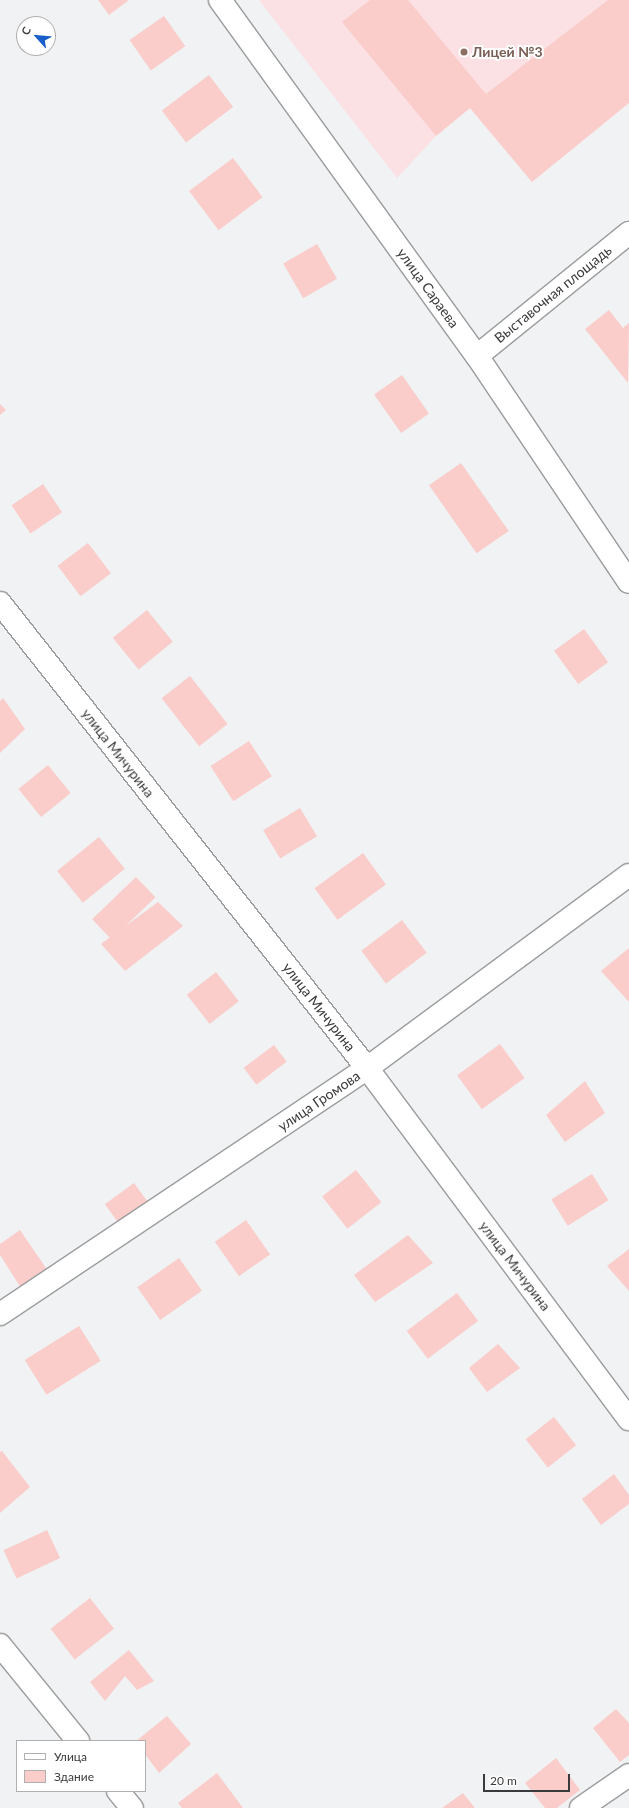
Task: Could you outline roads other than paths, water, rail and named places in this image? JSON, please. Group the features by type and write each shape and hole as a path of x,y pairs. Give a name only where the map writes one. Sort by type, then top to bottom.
{"street":[{"name":"улица Сараева","path":"220,0 477,356 629,582"},
{"name":"Выставочная площадь","path":"477,356 629,233"},
{"name":"улица Мичурина","path":"0,603 367,1068 629,1419"},
{"name":"улица Громова","path":"0,1314 367,1068 629,875"},
{"path":"0,1645 77,1740"},
{"path":"581,1808 629,1775"},
{"path":"119,1792 132,1808"}],"place":[{"name":"Лицей №3","path":"464,52"}]}
